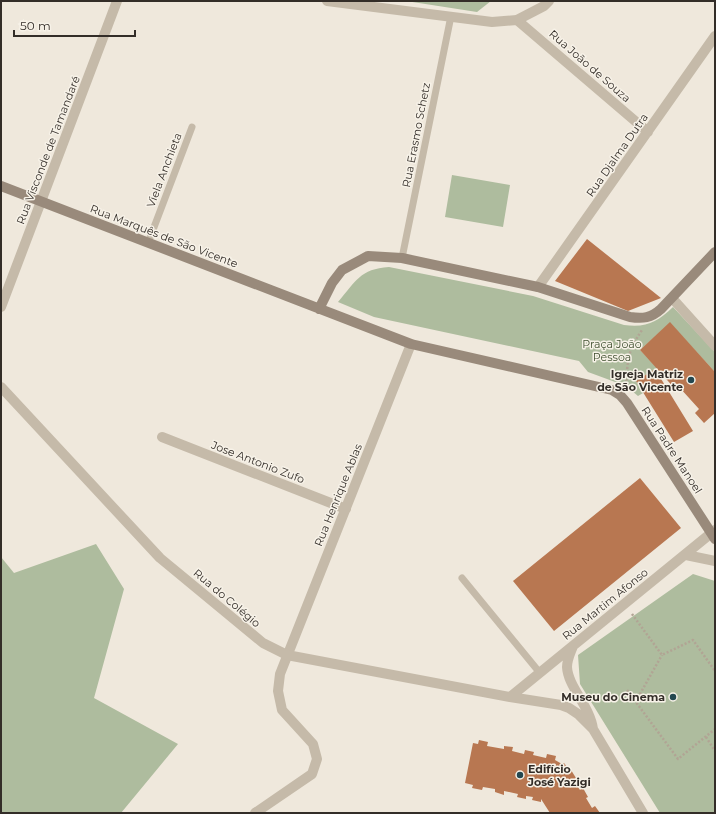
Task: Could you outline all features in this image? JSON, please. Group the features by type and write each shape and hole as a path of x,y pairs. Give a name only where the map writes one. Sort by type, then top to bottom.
{"main road":[{"name":"Rua Marquês de São Vicente","path":"1,186 319,309"},
{"path":"620,395 603,387 411,344 319,309 332,283 342,270 368,256 402,258 538,287 630,317 646,318 654,315 672,298 715,252"},
{"name":"Rua Padre Manoel","path":"620,395 627,403 714,534"}],"street":[{"name":"Rua Visconde de Tamandaré","path":"1,307 117,1"},
{"path":"327,1 492,22 517,20 544,6 549,1"},
{"name":"Rua João de Souza","path":"517,20 648,132"},
{"name":"Rua Djalma Dutra","path":"538,287 715,36"},
{"path":"672,298 715,346"},
{"name":"Rua Henrique Ablas","path":"255,813 312,774 317,759 313,744 282,710 278,691 280,674 411,344"},
{"name":"Rua do Colégio","path":"1,387 160,558 263,643 287,655 565,706 578,714 593,729"},
{"name":"Jose Antonio Zufo","path":"162,437 346,509"},
{"name":"Rua Martim Afonso","path":"510,697 714,534"},
{"path":"686,555 715,561"},
{"path":"573,646 567,666 569,678 592,719 593,729 643,813"}],"lane":[{"name":"Rua Erasmo Schetz","path":"402,258 451,16"},
{"name":"Viela Anchieta","path":"148,243 192,127"},
{"path":"462,578 540,673"}],"path":[{"path":"620,395 626,386 630,351 634,340 645,325 646,318"},
{"path":"625,604 662,655"},
{"path":"636,701 662,655 693,640 715,671"},
{"path":"628,690 678,759 715,729"},
{"path":"706,737 715,751"}],"green space":[{"path":"406,1 491,1 477,12"},
{"path":"452,175 510,185 503,227 445,217"},
{"name":"Praça João Pessoa","path":"389,267 533,296 624,325 639,326 651,323 662,317 673,307 715,352 715,372 670,323 640,350 657,368 636,381 643,393 638,396 626,386 588,372 579,361 374,317 338,302 359,277 371,270"},
{"path":"96,544 124,589 94,698 178,744 121,813 1,813 1,557 14,573"},
{"path":"693,574 715,581 715,813 660,813 580,684 578,655"}],"building":[{"path":"587,239 661,298 628,311 555,281"},
{"name":"Igreja Matriz de São Vicente","path":"670,322 715,372 715,413 704,423 695,413 699,409 680,388 677,391 640,350"},
{"path":"655,369 693,431 674,442 636,381"},
{"path":"640,478 681,528 554,631 513,581"},
{"name":"Edifício José Yazigi","path":"479,740 488,742 487,746 504,749 504,746 513,747 512,751 524,754 525,750 534,752 533,755 546,758 547,754 556,756 555,760 562,764 564,763 568,772 571,770 576,778 573,780 580,790 583,788 588,797 586,798 592,808 595,806 600,813 550,813 541,799 541,802 532,800 533,797 526,796 526,799 517,797 518,794 504,791 504,795 495,792 495,789 483,787 482,790 472,788 473,785 465,783 473,743 478,744"}],"place":[{"name":"Igreja Matriz de São Vicente","path":"691,380"},
{"name":"Museu do Cinema","path":"673,697"},
{"name":"Edifício José Yazigi","path":"520,775"}]}
